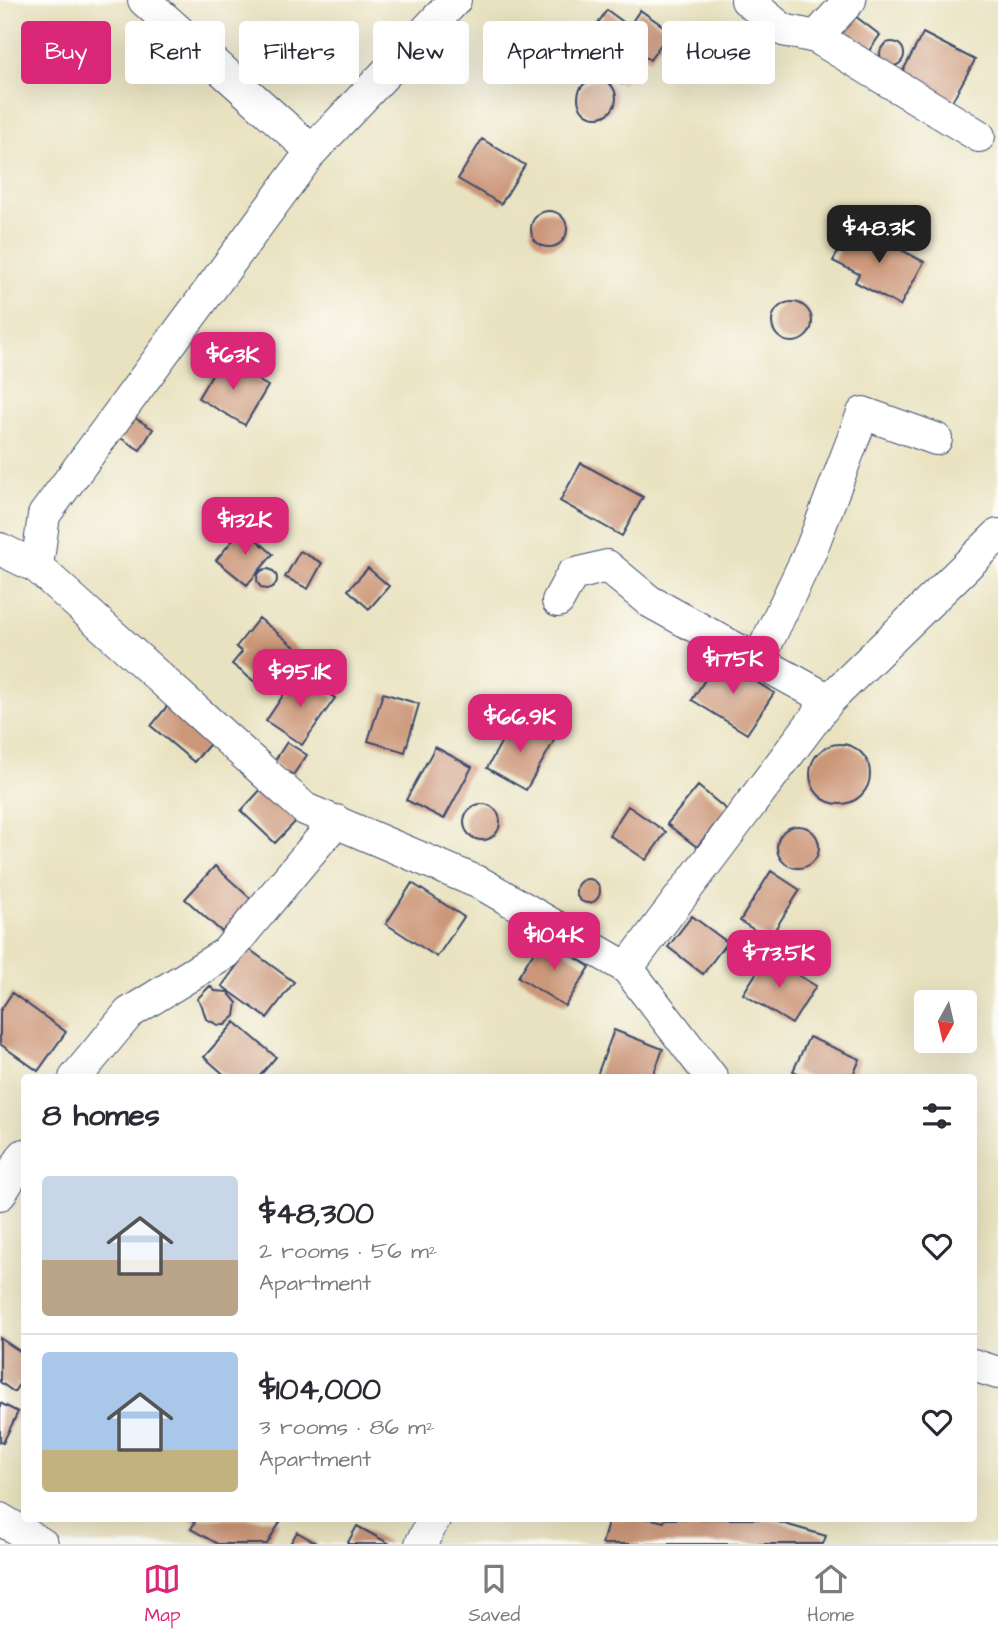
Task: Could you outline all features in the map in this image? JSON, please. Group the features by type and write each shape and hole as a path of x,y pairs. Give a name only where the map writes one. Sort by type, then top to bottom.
{"street":[{"path":"144,0 312,151"},
{"path":"37,567 44,515 312,151 455,0"},
{"path":"747,0 783,30 816,37 979,136"},
{"path":"816,37 850,0"},
{"path":"759,659 811,550 863,413 936,439"},
{"path":"627,968 829,700 998,536"},
{"path":"0,549 37,567 305,808 482,884 627,968 709,1074"},
{"path":"558,601 572,575 607,566 649,601 759,659 829,700"},
{"path":"78,1074 128,1013 226,953 336,821"},
{"path":"0,1194 21,1160"},
{"path":"977,1366 998,1373"},
{"path":"0,1519 42,1544"},
{"path":"421,1544 432,1522"}],"building":[{"path":"607,10 622,21 599,21"},
{"path":"640,10 662,25 662,43 650,60 648,21 632,21"},
{"path":"851,13 880,35 866,55 837,34"},
{"path":"923,33 975,60 950,105 899,78"},
{"path":"892,42 903,49 904,54 897,65 892,66 881,59 880,54 887,43"},
{"path":"585,84 609,84 615,91 615,105 604,116 590,116 579,105 579,91"},
{"path":"482,139 525,165 501,204 458,179"},
{"path":"549,211 562,216 567,229 562,242 549,247 536,242 531,229 536,216"},
{"path":"853,224 924,262 900,306 855,282 859,274 833,261"},
{"path":"792,302 806,308 812,322 806,336 792,342 778,336 772,322 778,308"},
{"path":"221,359 268,386 245,425 198,398"},
{"path":"132,416 153,429 140,450 119,437"},
{"path":"581,463 643,497 622,536 560,501"},
{"path":"243,528 273,554 247,585 216,560"},
{"path":"300,551 322,563 308,589 285,577"},
{"path":"368,568 389,586 369,609 348,590"},
{"path":"267,569 274,572 277,579 274,586 267,589 260,586 257,579 260,572"},
{"path":"259,618 301,652 277,682 263,671 255,682 232,664 242,652 236,647"},
{"path":"719,658 774,693 747,734 692,700"},
{"path":"298,673 335,698 302,745 266,721"},
{"path":"383,693 419,704 405,752 368,741"},
{"path":"172,700 215,738 194,762 151,726"},
{"path":"542,707 568,712 563,732 538,727"},
{"path":"514,719 554,741 526,790 487,768"},
{"path":"287,742 307,755 293,775 274,762"},
{"path":"840,744 857,749 865,757 870,774 865,791 857,799 840,804 823,799 815,791 810,774 815,757 823,749"},
{"path":"435,747 472,767 444,819 406,800"},
{"path":"264,786 298,819 275,843 241,811"},
{"path":"698,786 727,810 697,847 667,824"},
{"path":"482,804 495,809 500,822 495,835 482,840 469,835 464,822 469,809"},
{"path":"628,806 666,832 646,860 609,835"},
{"path":"798,826 813,832 819,847 813,862 798,868 783,862 777,847 783,832"},
{"path":"215,866 252,900 222,932 185,899"},
{"path":"771,871 800,890 769,939 740,921"},
{"path":"588,879 597,882 600,891 597,900 588,903 579,900 576,891 579,882"},
{"path":"412,883 464,917 437,957 386,924"},
{"path":"692,916 727,942 703,974 668,947"},
{"path":"543,937 590,967 565,1006 518,977"},
{"path":"249,949 294,982 267,1018 222,986"},
{"path":"767,956 816,986 792,1024 743,994"},
{"path":"210,986 215,991 228,992 237,1003 235,1016 225,1025 218,1025 206,1019 197,999"},
{"path":"12,993 66,1032 38,1071 0,1044 0,1011"},
{"path":"235,1022 276,1057 261,1074 223,1074 204,1057"},
{"path":"614,1030 663,1049 654,1074 598,1074"},
{"path":"809,1037 860,1059 854,1074 800,1074 793,1071"},
{"path":"0,1338 21,1352 21,1381 14,1392 0,1382"},
{"path":"0,1403 18,1412 3,1443 0,1442"},
{"path":"195,1522 280,1522 267,1544 218,1544 191,1529"},
{"path":"608,1522 778,1522 826,1536 823,1544 602,1544"},
{"path":"357,1526 390,1544 347,1544"},
{"path":"297,1532 318,1544 290,1544"}]}
